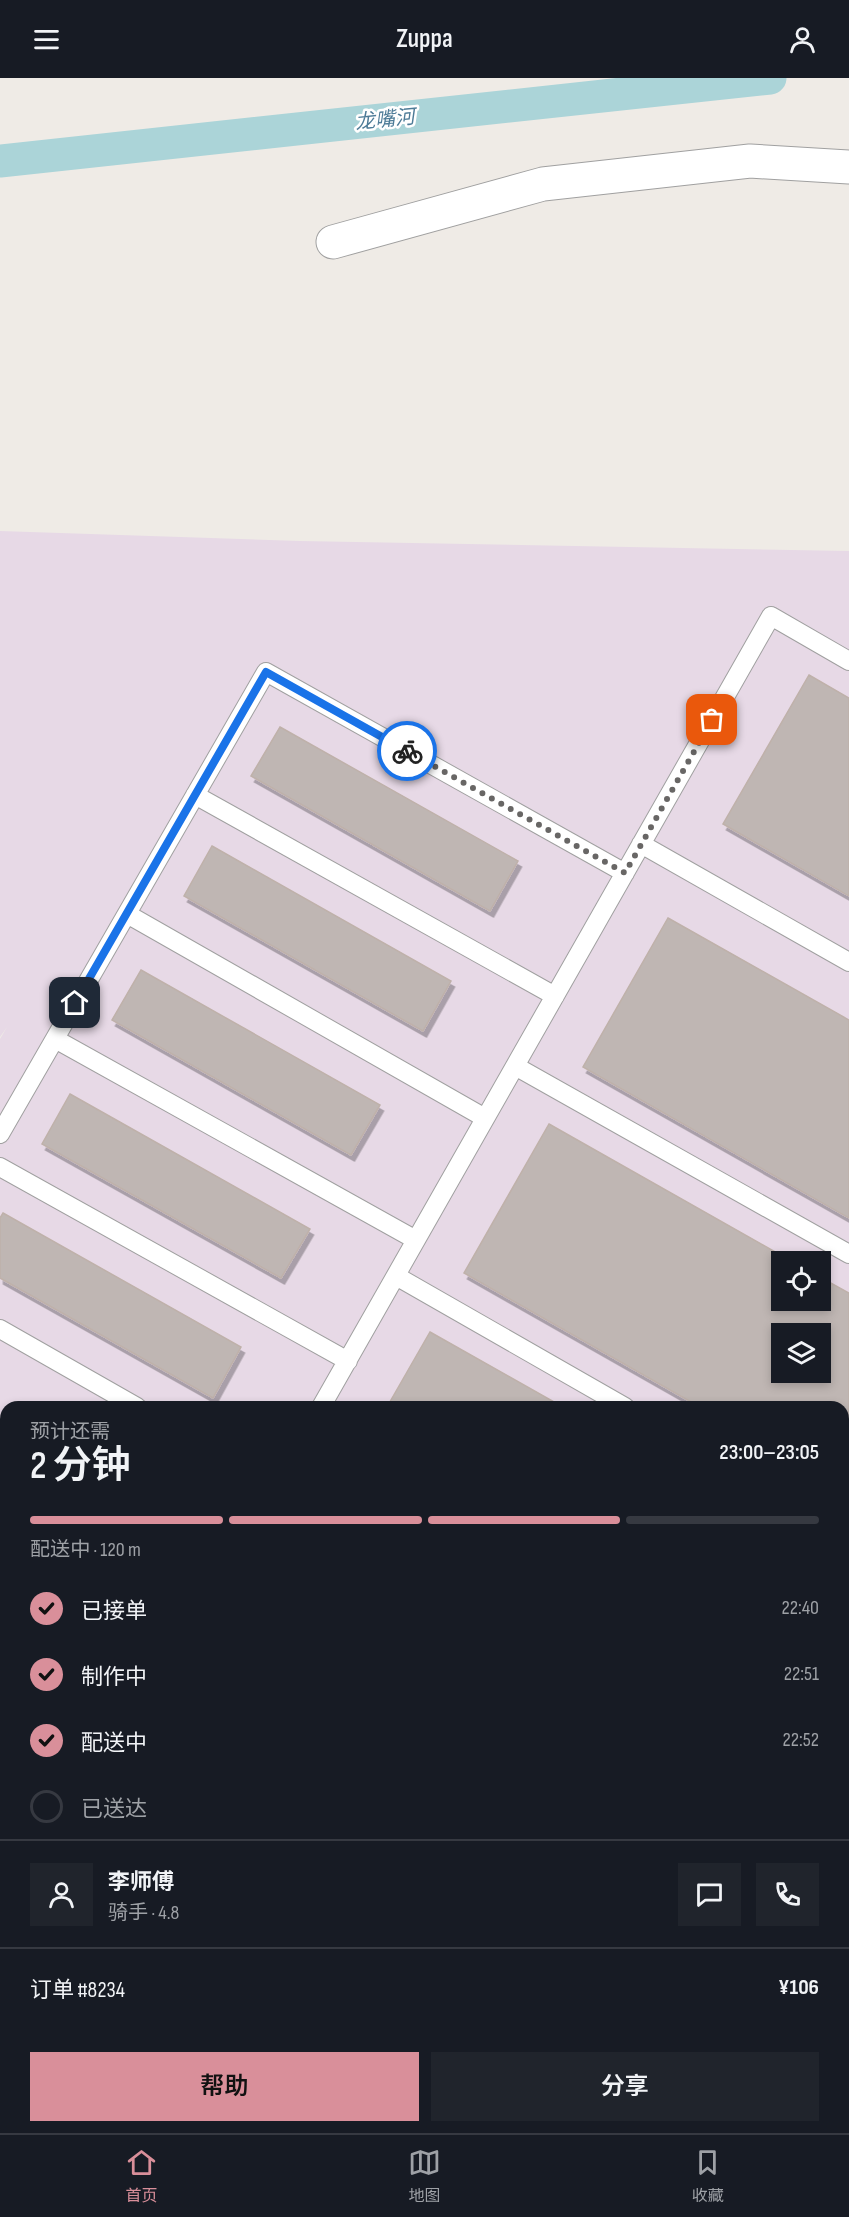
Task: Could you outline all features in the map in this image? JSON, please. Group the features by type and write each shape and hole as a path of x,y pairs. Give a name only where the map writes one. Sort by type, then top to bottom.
{"street":[{"path":"333,242 543,184 750,161 849,167"}],"lane":[{"path":"325,1401 771,616 849,661"},
{"path":"0,1134 266,672 625,873"},
{"path":"195,795 555,996"},
{"path":"641,844 849,962"},
{"path":"127,914 485,1118"},
{"path":"55,1039 416,1240"},
{"path":"515,1066 849,1254"},
{"path":"0,1167 348,1361"},
{"path":"396,1276 615,1401"},
{"path":"0,1329 126,1401"}],"shaded area":[{"path":"0,531 300,541 849,551 849,1401 0,1401 0,1039 7,1027 0,1037"}],"building":[{"path":"809,675 849,698 849,896 723,824"},
{"path":"280,727 518,861 490,911 251,776"},
{"path":"212,846 451,981 423,1031 184,896"},
{"path":"668,918 849,1020 849,1218 583,1067"},
{"path":"141,970 380,1105 351,1155 112,1020"},
{"path":"70,1094 310,1229 281,1278 42,1144"},
{"path":"549,1124 774,1251 771,1251 771,1311 831,1311 831,1283 849,1293 849,1401 689,1401 464,1273"},
{"path":"3,1213 241,1347 213,1398 0,1278 0,1218"},
{"path":"430,1332 552,1401 390,1401"}],"waterway":[{"name":"龙嘴河","path":"0,161 770,78"}],"way so far":[{"path":"407,751 625,873 712,720"}],"route":[{"path":"75,1003 266,672 407,751"}]}
